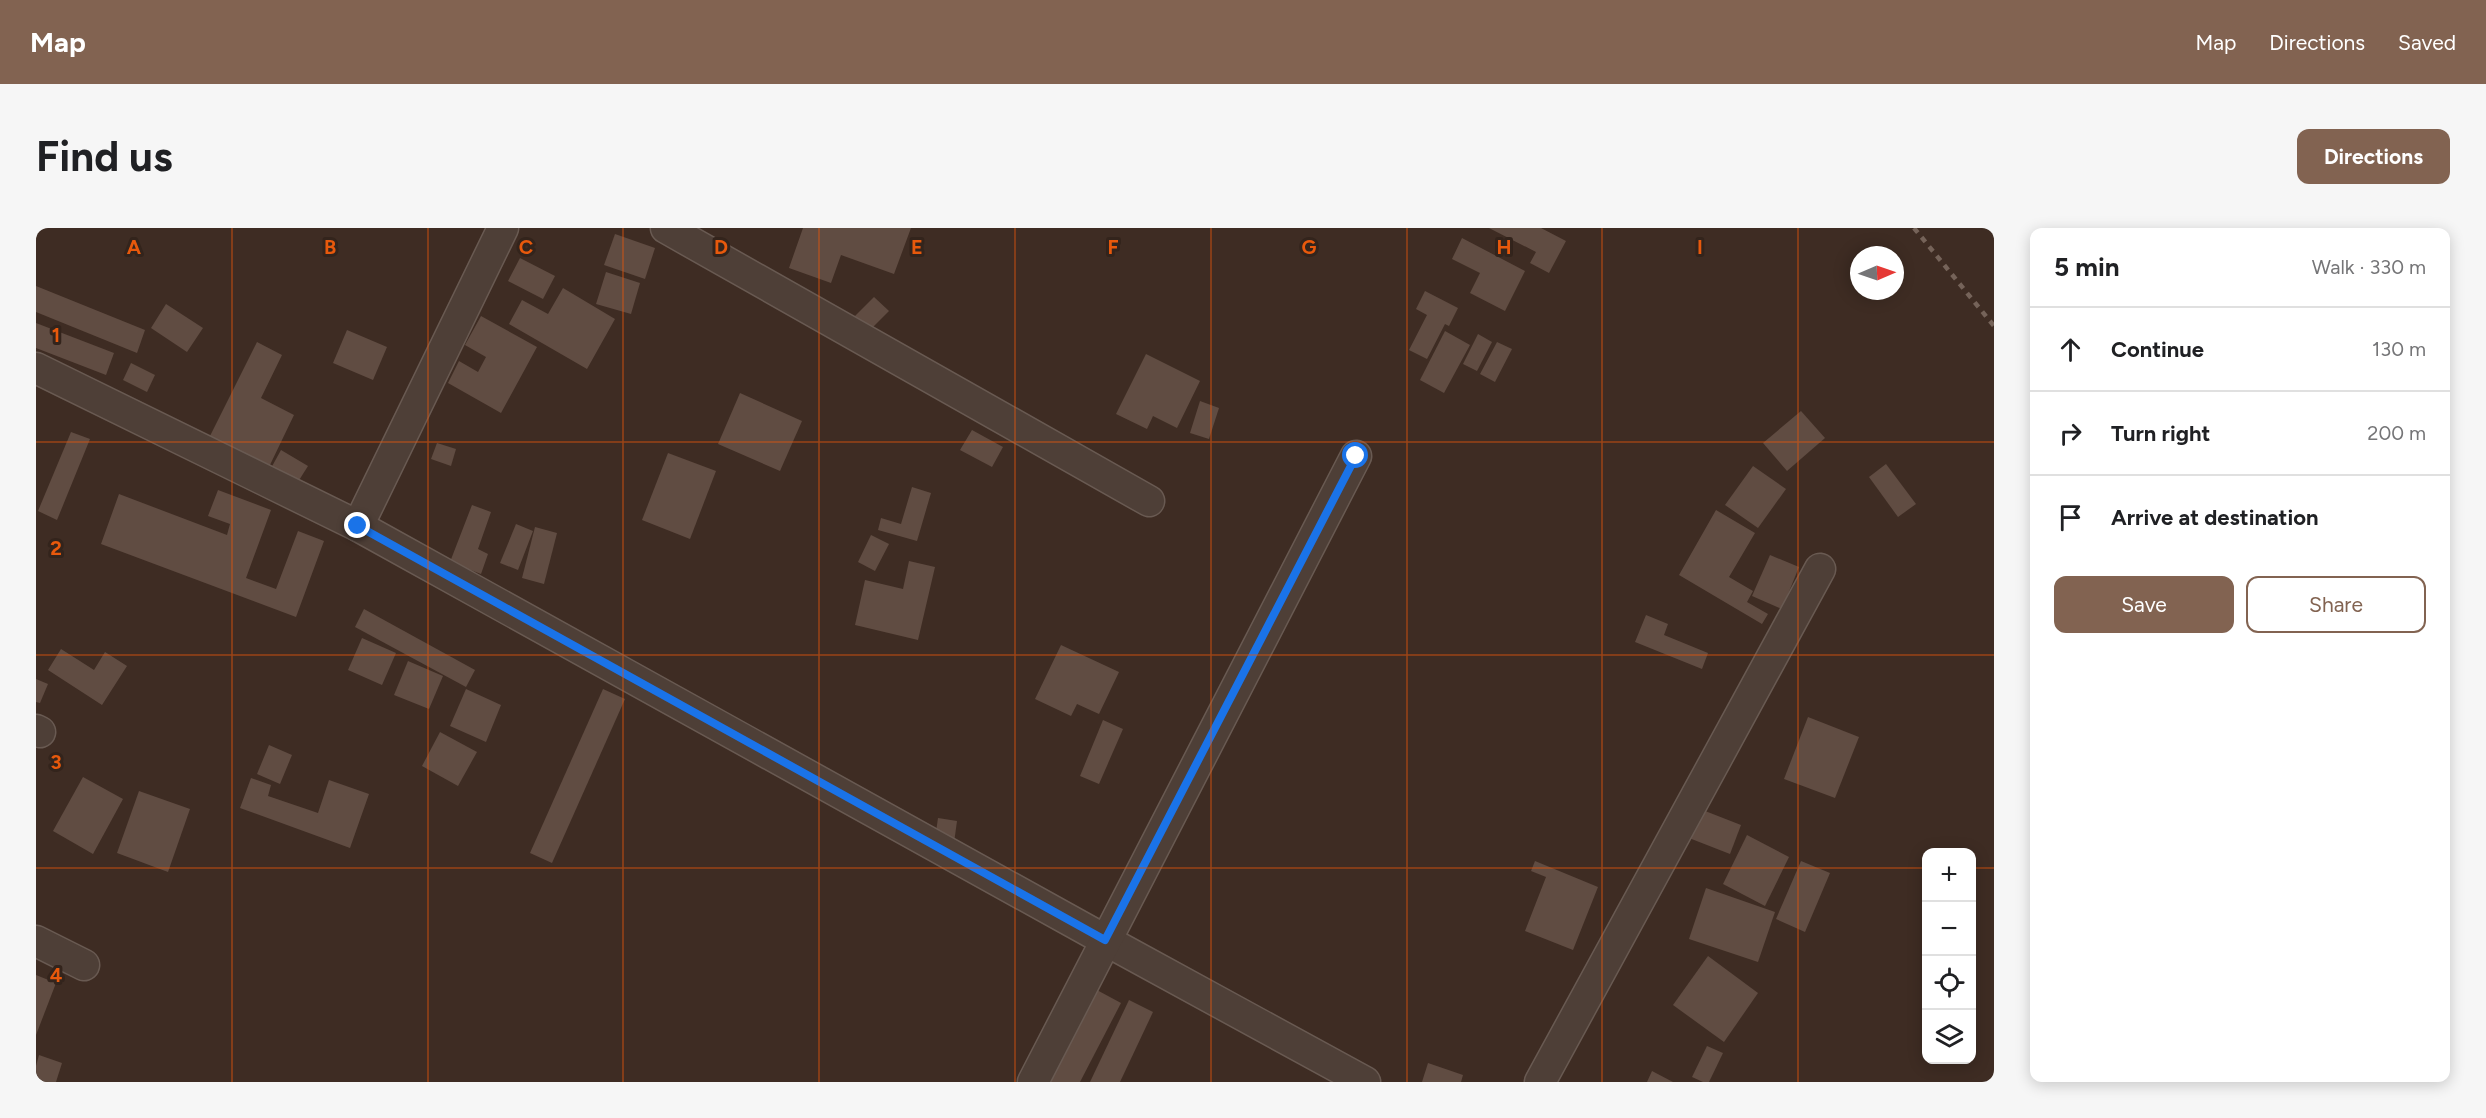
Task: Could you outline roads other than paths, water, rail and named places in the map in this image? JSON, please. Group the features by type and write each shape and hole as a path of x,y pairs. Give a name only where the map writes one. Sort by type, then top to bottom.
{"street":[{"path":"358,526 503,228"},
{"path":"666,228 1149,501"},
{"path":"36,368 358,526 1360,1081"},
{"path":"1033,1082 1356,456"},
{"path":"1540,1082 1820,569"},
{"path":"36,941 84,965"}],"railway":[{"path":"1914,228 1994,326"}]}
